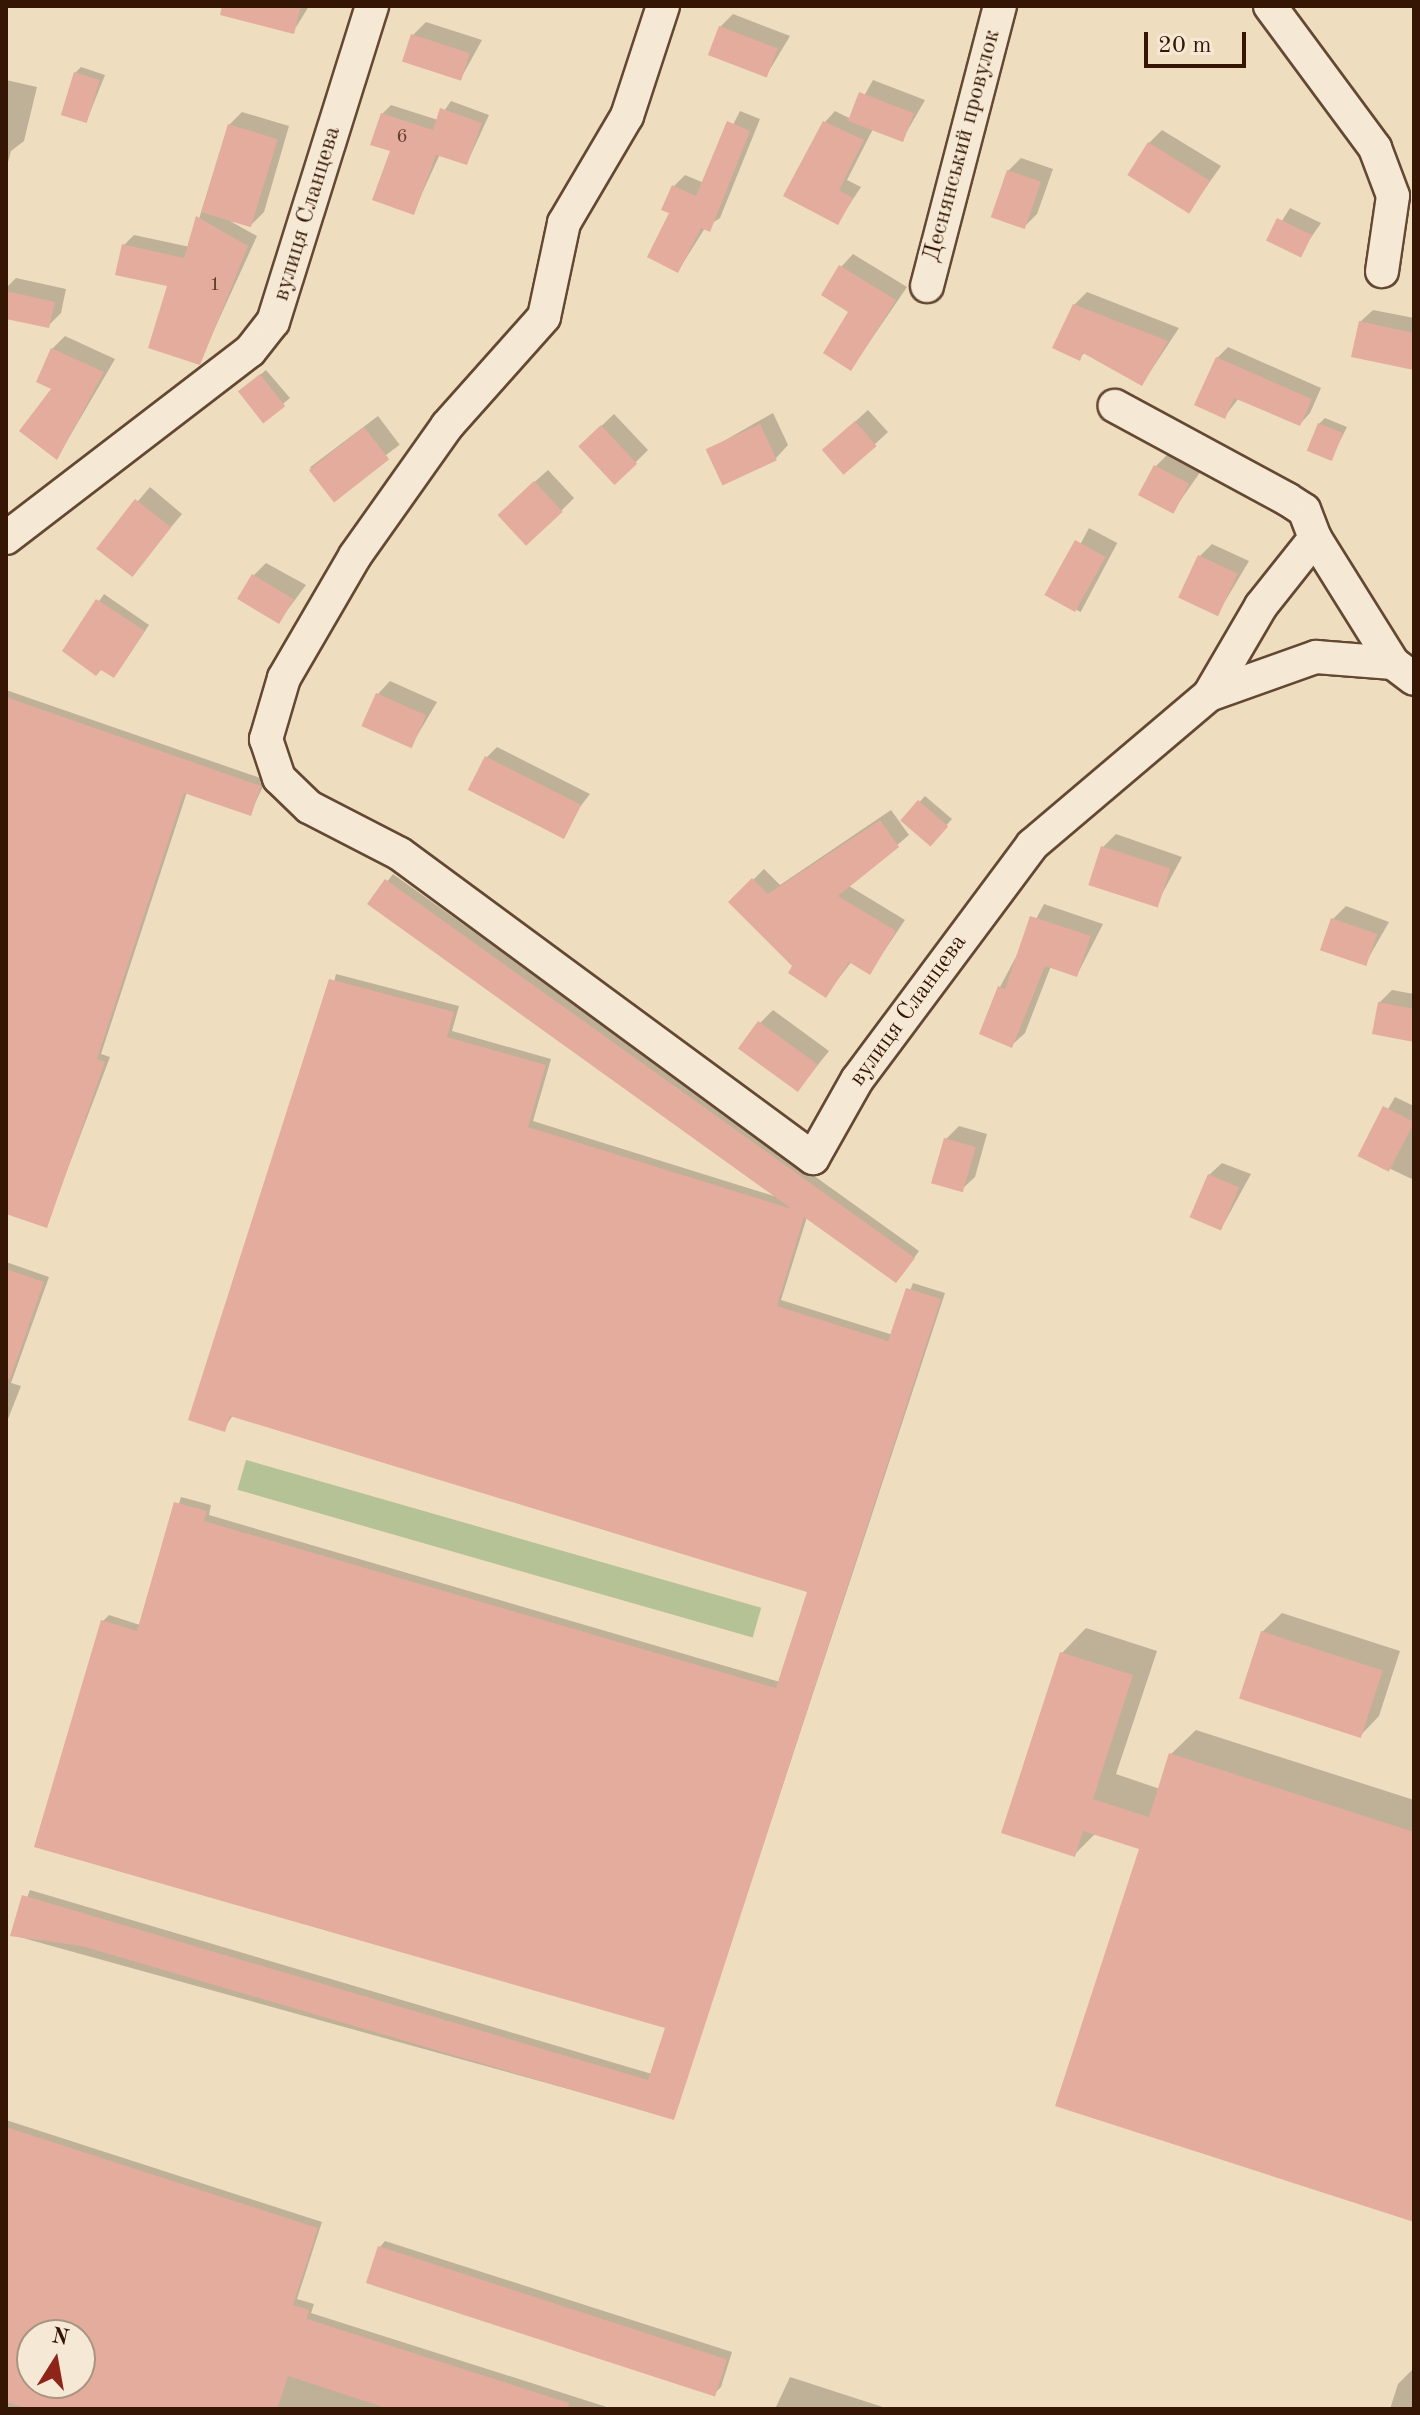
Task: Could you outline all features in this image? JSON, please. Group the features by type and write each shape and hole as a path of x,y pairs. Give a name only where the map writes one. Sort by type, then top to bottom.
{"street":[{"name":"вулиця Сланцева","path":"6,538 250,351 273,322 372,6"},
{"name":"вулиця Сланцева","path":"663,6 627,116 564,223 544,317 447,426 355,556 284,678 266,739 279,778 309,807 400,854 813,1158 857,1080 1032,845 1209,695 1261,606 1315,538"},
{"name":"Деснянський провулок","path":"927,286 1000,6"},
{"path":"1270,6 1375,148 1393,196 1382,271"},
{"path":"1115,406 1304,510 1315,538 1403,671"},
{"path":"1209,695 1316,657 1403,671"}],"green space":[{"path":"246,1460 761,1608 753,1638 237,1490"}],"building":[{"path":"222,6 301,6 294,34 220,15"},
{"path":"719,26 778,49 767,78 708,55"},
{"path":"411,34 470,53 461,81 402,62"},
{"path":"74,72 100,80 87,123 61,115"},
{"path":"859,92 914,113 903,142 848,121"},
{"path":"440,108 482,123 467,165 436,155 414,215 372,200 390,151 370,145 381,113 433,130"},
{"path":"727,121 750,131 710,232 701,228 678,273 647,257 669,213 661,210 672,185 696,196"},
{"path":"823,121 864,140 839,190 853,198 838,225 783,196"},
{"path":"228,124 278,139 251,227 201,212"},
{"path":"1148,142 1210,181 1189,214 1127,175"},
{"path":"1007,170 1041,182 1025,229 991,217"},
{"path":"196,216 248,246 200,365 148,348 167,286 115,275 122,244 184,258"},
{"path":"1277,218 1312,235 1301,258 1266,240"},
{"path":"839,265 896,300 851,371 823,353 848,312 821,295"},
{"path":"6,291 55,302 49,328 6,319"},
{"path":"1073,304 1168,341 1142,386 1083,353 1080,361 1052,348"},
{"path":"1359,321 1414,333 1414,370 1351,357"},
{"path":"51,348 104,372 57,460 19,431 51,389 36,382"},
{"path":"1216,357 1312,399 1300,426 1234,398 1225,419 1194,405"},
{"path":"260,374 285,406 263,424 238,391"},
{"path":"855,421 877,446 843,475 822,450"},
{"path":"1318,423 1343,433 1332,461 1307,451"},
{"path":"760,424 777,460 723,486 706,449"},
{"path":"601,425 637,464 614,485 578,446"},
{"path":"364,427 389,459 334,502 309,470"},
{"path":"1154,465 1189,484 1173,514 1138,495"},
{"path":"534,481 563,512 526,546 497,515"},
{"path":"135,499 171,527 132,577 96,549"},
{"path":"1075,540 1106,557 1075,612 1044,595"},
{"path":"1198,555 1238,574 1218,616 1178,598"},
{"path":"252,574 294,599 279,624 237,599"},
{"path":"96,599 145,631 114,678 101,670 96,676 62,651"},
{"path":"376,693 426,715 412,748 361,726"},
{"path":"6,697 261,786 251,816 184,793 97,1059 105,1062 47,1228 6,1214"},
{"path":"485,756 581,805 564,839 468,790"},
{"path":"918,800 948,826 930,847 900,820"},
{"path":"880,820 899,847 838,896 896,931 870,975 849,962 826,998 788,973 792,966 728,902 752,878 768,894"},
{"path":"1101,846 1170,869 1158,908 1088,885"},
{"path":"385,879 915,1258 896,1283 804,1217 777,1306 888,1341 906,1288 941,1299 674,2120 82,1946 10,1936 22,1895 648,2080 665,2028 34,1847 101,1620 137,1631 174,1502 207,1511 204,1521 776,1688 807,1592 230,1416 225,1432 188,1420 329,979 454,1012 447,1037 546,1065 528,1127 792,1209 367,904"},
{"path":"1030,916 1091,936 1077,977 1045,966 1012,1048 979,1034 998,986 1005,989"},
{"path":"1331,918 1377,934 1366,966 1320,950"},
{"path":"1378,1002 1414,1009 1414,1042 1372,1034"},
{"path":"758,1021 818,1064 798,1092 738,1049"},
{"path":"1383,1106 1414,1122 1389,1172 1358,1156"},
{"path":"944,1138 976,1147 963,1192 931,1183"},
{"path":"1208,1174 1239,1187 1221,1231 1190,1217"},
{"path":"6,1269 44,1282 10,1379 6,1379"},
{"path":"1261,1631 1383,1671 1361,1738 1239,1699"},
{"path":"1060,1652 1133,1675 1093,1799 1149,1817 1169,1753 1414,1832 1414,2222 1055,2106 1139,1849 1083,1831 1075,1857 1001,1833"},
{"path":"6,2127 318,2228 293,2305 309,2310 307,2319 569,2403 568,2409 389,2409 288,2376 277,2409 29,2409 6,2402"},
{"path":"378,2246 727,2359 715,2397 366,2283"}]}
